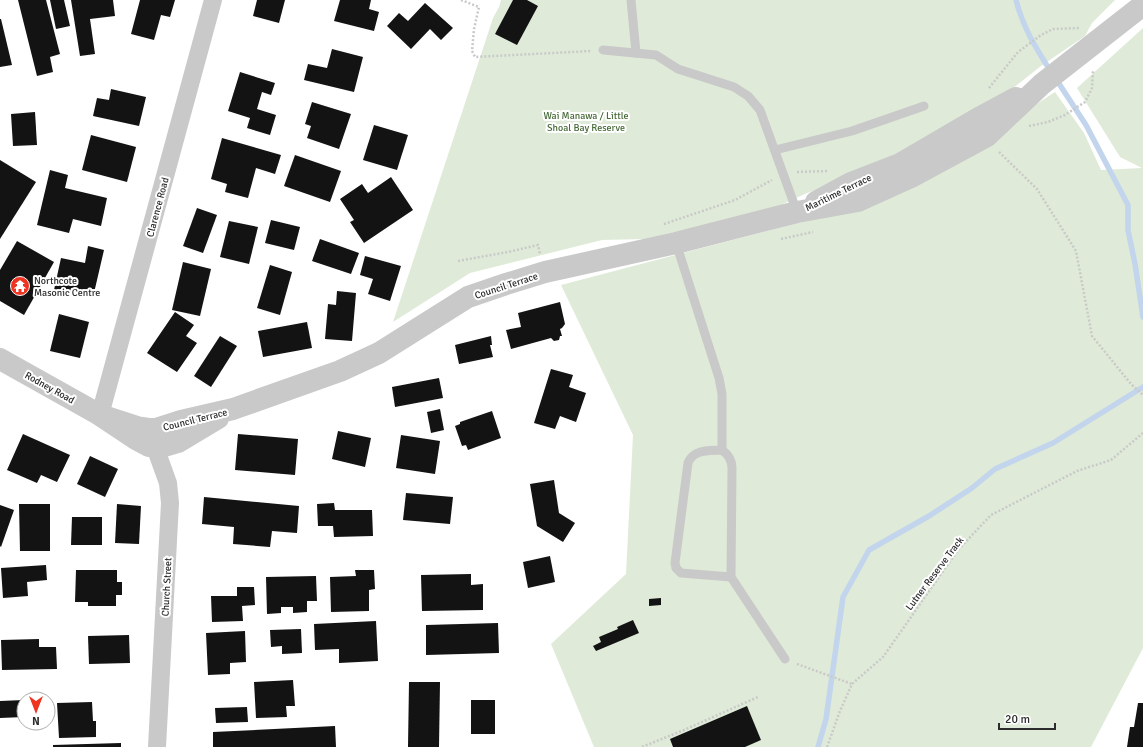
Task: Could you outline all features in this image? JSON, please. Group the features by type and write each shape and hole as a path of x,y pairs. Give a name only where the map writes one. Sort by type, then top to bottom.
{"street":[{"name":"Clarence Road","path":"100,415 213,0"},
{"name":"Maritime Terrace","path":"797,212 851,183 900,164 977,119 1042,84 1143,5"},
{"name":"Council Terrace","path":"156,438 181,421 233,409 340,371 379,353 468,297 544,272 676,243 797,212"},
{"name":"Rodney Road","path":"0,359 100,415 137,427 156,438"},
{"name":"Church Street","path":"156,438 170,491 157,747"}],"lane":[{"path":"630,0 636,53"},
{"path":"603,50 656,55 678,69 734,87 748,96 760,110 797,212"},
{"path":"775,150 852,131 924,106"},
{"path":"676,243 719,378 722,394 722,450"},
{"path":"731,577 681,573 676,568 675,563 688,463 694,454 701,452 722,450 730,459 732,468 731,577 785,660"}],"path":[{"path":"461,0 479,7 474,29 472,51 476,57 603,50"},
{"path":"984,91 989,88 1018,52 1040,35 1053,29 1080,28"},
{"path":"1065,115 1085,102 1092,88 1093,68"},
{"path":"994,147 1037,189 1076,251 1092,336 1131,384 1143,395"},
{"path":"716,206 735,200 763,184 784,175 794,172 826,171 832,169"},
{"path":"458,260 508,252 538,245"},
{"name":"Lutner Reserve Track","path":"827,747 852,684 883,657 958,550 991,515 1077,471 1111,460 1143,433"},
{"path":"785,660 852,684"},
{"path":"642,747 758,697"}],"green space":[{"name":"Wai Manawa / Little Shoal Bay Reserve","path":"501,0 1115,0 1092,23 1085,36 1041,66 1002,97 958,124 833,185 807,193 770,210 645,239 602,240 470,273 393,322 493,18"},
{"path":"1143,28 1143,648 1091,747 594,747 551,644 626,574 633,435 561,285 801,222 1032,107 1055,92 1084,133 1101,170 1142,168 1120,157 1077,88"}],"building":[{"path":"18,0 46,0 60,54 50,57 53,72 37,76"},
{"path":"50,0 64,0 70,26 56,29"},
{"path":"71,0 113,0 115,16 90,19 95,54 80,56"},
{"path":"140,0 175,0 170,17 161,15 154,40 131,34"},
{"path":"257,0 285,0 279,23 253,16"},
{"path":"340,0 371,0 369,9 379,12 374,31 334,21"},
{"path":"513,0 527,0 538,6 517,45 495,34"},
{"path":"425,3 453,28 441,40 430,29 411,49 387,26 399,13 408,21"},
{"path":"0,19 12,65 0,67"},
{"path":"332,49 363,57 354,92 304,80 308,64 327,68"},
{"path":"240,72 275,83 271,95 262,92 257,109 276,115 270,135 247,128 250,118 228,111"},
{"path":"111,89 146,97 139,126 93,116 97,98 109,100"},
{"path":"312,102 351,114 339,149 307,138 311,126 305,124"},
{"path":"35,112 37,145 13,146 11,114"},
{"path":"374,125 408,135 397,170 363,160"},
{"path":"91,135 136,147 127,182 82,170"},
{"path":"222,138 281,155 275,174 256,168 248,198 225,192 227,184 211,179"},
{"path":"295,155 341,171 330,202 284,186"},
{"path":"0,160 36,182 0,239"},
{"path":"50,170 68,175 65,188 107,198 101,226 73,219 69,233 37,225"},
{"path":"391,177 413,210 364,243 350,222 354,220 340,199 362,184 368,193"},
{"path":"197,208 217,215 203,253 183,246"},
{"path":"271,220 300,227 294,250 265,243"},
{"path":"229,221 258,227 249,264 220,257"},
{"path":"320,239 359,253 351,274 312,261"},
{"name":"Northcote Masonic Centre","path":"17,241 54,262 24,315 0,301 0,270"},
{"path":"88,246 104,250 94,293 71,288 70,293 54,290 61,258 85,263"},
{"path":"365,256 401,266 390,301 368,294 373,279 360,275"},
{"path":"183,262 211,269 200,316 172,310"},
{"path":"270,265 292,272 280,315 257,308"},
{"path":"337,291 356,293 352,341 325,339 328,304 336,305"},
{"path":"560,302 565,324 560,329 562,336 560,336 559,340 554,341 551,338 511,349 506,330 521,327 518,313"},
{"path":"175,312 194,325 186,336 197,343 177,372 147,353"},
{"path":"59,314 89,322 80,358 50,351"},
{"path":"307,322 312,348 263,357 258,331"},
{"path":"220,336 237,346 211,387 194,376"},
{"path":"491,336 492,345 490,345 493,357 459,364 455,345"},
{"path":"551,369 573,375 569,387 586,393 576,422 560,416 555,429 534,423"},
{"path":"439,378 443,398 395,407 392,387"},
{"path":"440,409 444,430 431,433 427,412"},
{"path":"492,411 501,438 468,450 466,445 462,446 455,426 460,424 460,422"},
{"path":"338,431 371,438 365,467 332,459"},
{"path":"23,434 70,455 57,482 41,475 37,483 7,470"},
{"path":"238,434 298,439 295,475 235,470"},
{"path":"401,435 440,441 435,474 396,468"},
{"path":"90,456 118,469 105,497 77,484"},
{"path":"554,480 559,513 575,523 563,542 537,526 530,484"},
{"path":"406,493 453,497 450,524 403,520"},
{"path":"204,497 299,506 297,533 272,531 270,547 233,544 234,527 202,524"},
{"path":"334,503 335,510 372,510 373,536 334,537 333,526 318,526 317,504"},
{"path":"19,504 50,504 50,551 20,551"},
{"path":"117,504 141,506 139,544 115,543"},
{"path":"0,505 14,510 1,547 0,546"},
{"path":"72,517 102,517 102,545 71,545"},
{"path":"550,556 555,582 528,588 523,562"},
{"path":"46,565 47,580 27,582 28,596 3,598 1,568"},
{"path":"76,570 117,570 117,582 122,582 122,595 116,595 116,606 88,606 88,602 75,602"},
{"path":"355,570 374,570 375,589 369,590 369,611 331,612 330,577 356,576"},
{"path":"471,574 471,585 483,584 483,610 422,611 421,575"},
{"path":"316,576 317,601 307,601 307,612 293,613 293,607 281,607 281,613 267,614 266,577"},
{"path":"237,587 254,587 255,605 242,606 243,621 212,622 211,596 237,596"},
{"path":"661,598 661,605 649,606 649,599"},
{"path":"633,620 639,633 596,651 593,646 601,642 599,637 618,629 617,627"},
{"path":"376,621 378,661 339,663 339,649 315,650 314,624"},
{"path":"498,623 499,653 426,655 426,625"},
{"path":"301,629 302,653 282,654 282,646 271,647 270,630"},
{"path":"245,631 246,662 230,663 230,674 208,675 206,633"},
{"path":"129,635 130,663 89,664 88,636"},
{"path":"39,639 39,647 56,647 57,669 2,670 1,640"},
{"path":"293,680 295,706 286,706 287,717 256,718 254,682"},
{"path":"409,682 440,682 439,747 408,747"},
{"path":"16,700 16,717 0,718 0,701"},
{"path":"471,700 495,700 495,734 471,734"},
{"path":"92,702 93,721 96,721 96,737 59,738 57,703"},
{"path":"1138,703 1143,703 1143,747 1127,747 1130,727 1134,727"},
{"path":"747,706 761,740 745,747 673,747 670,739"},
{"path":"247,707 248,722 216,723 215,708"},
{"path":"335,726 336,747 213,747 213,732"},
{"path":"121,743 121,747 53,747 53,745"}],"waterway":[{"path":"1016,0 1026,29 1051,72"},
{"path":"1056,79 1086,125 1128,205 1128,230 1143,317"},
{"path":"818,747 826,719 843,597 869,550 929,516 972,488 995,469 1053,443 1143,387"}],"place":[{"name":"Northcote Masonic Centre","path":"20,286"}]}
